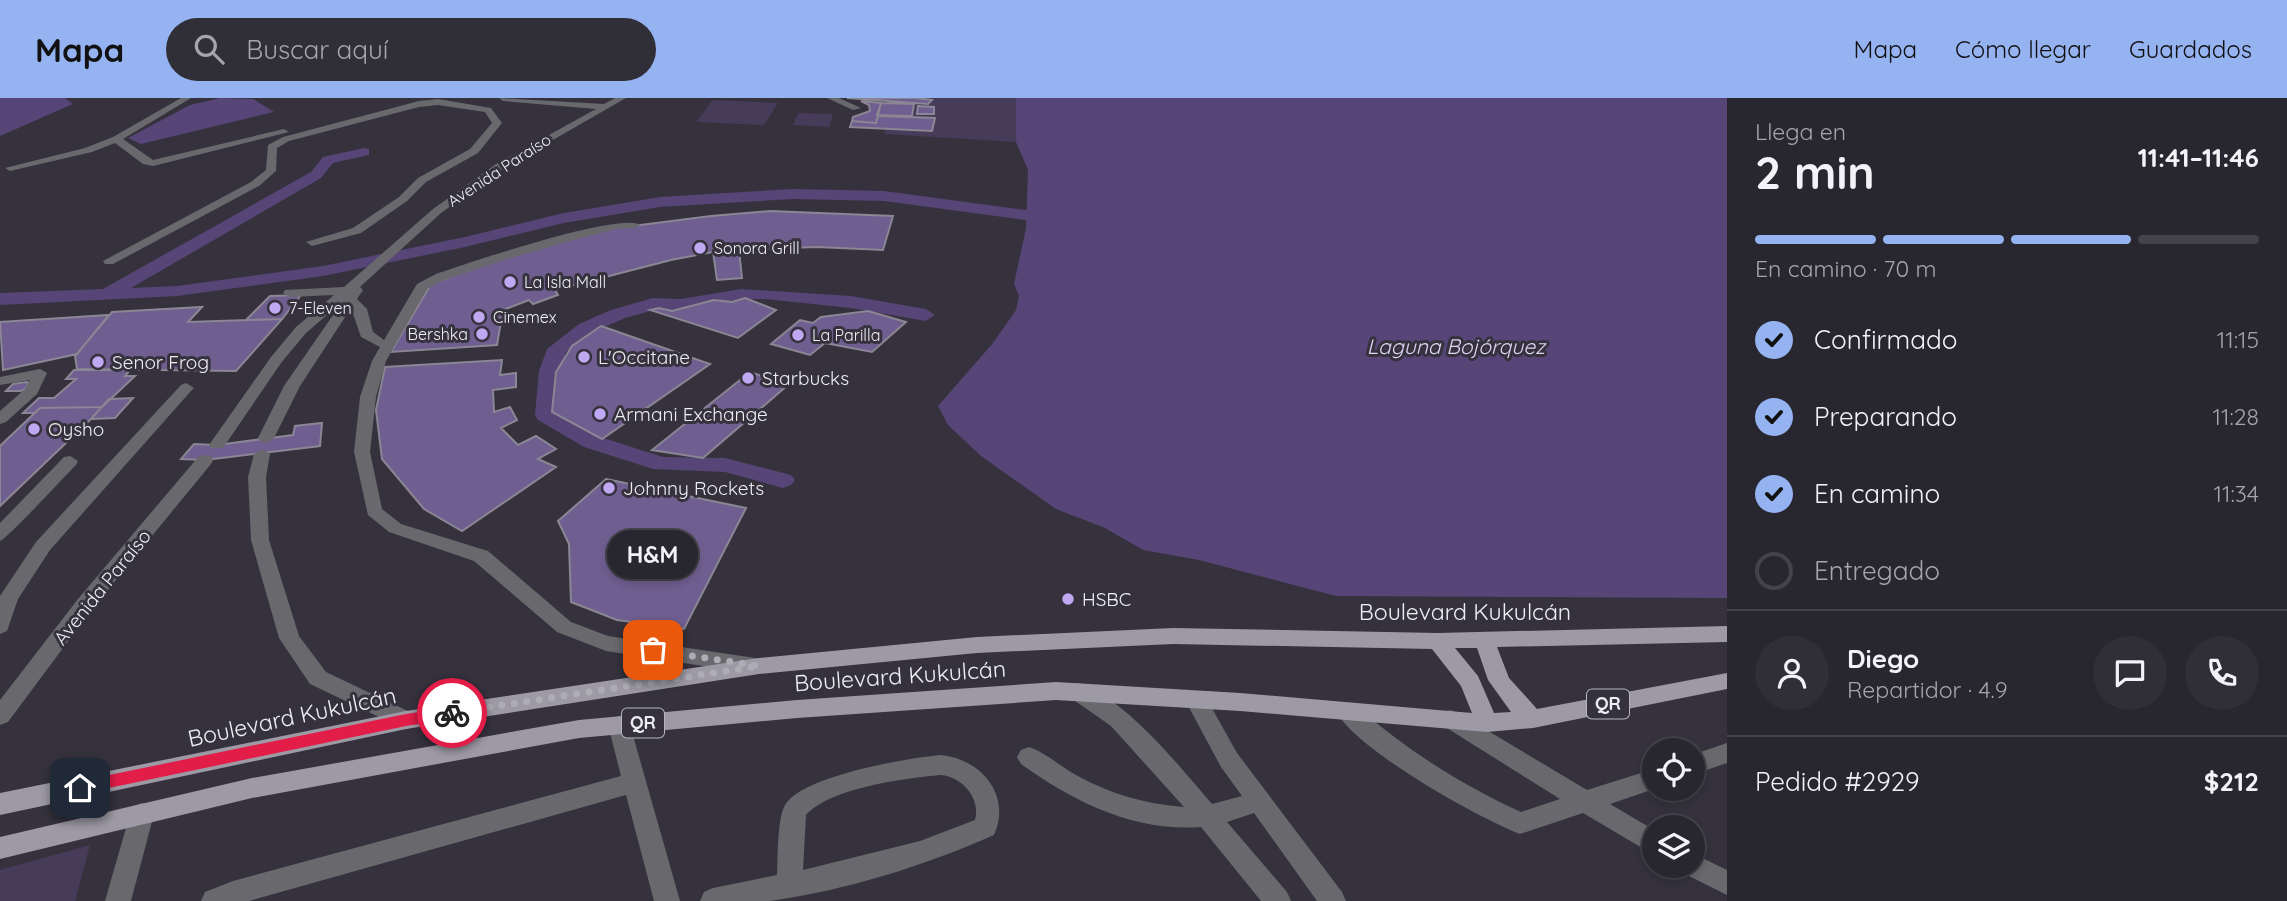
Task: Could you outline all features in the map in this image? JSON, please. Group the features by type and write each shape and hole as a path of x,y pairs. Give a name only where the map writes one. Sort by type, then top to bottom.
{"main road":[{"name":"Boulevard Kukulcán","path":"0,804 406,720 759,666 977,645 1174,636 1486,641 1727,634"},
{"path":"1438,641 1471,681 1488,723"},
{"path":"1486,641 1491,665 1498,679 1533,719"},
{"name":"Boulevard Kukulcán","path":"0,848 252,788 579,729 620,725 1056,691 1488,723 1533,719 1727,681"}],"street":[{"path":"10,168 119,143 187,98"},
{"name":"Avenida Paraíso","path":"503,98 605,107"},
{"name":"Avenida Paraíso","path":"406,720 318,678 289,638 260,540 257,477 264,446 292,386 351,294 405,238 437,211 513,157 622,98"},
{"path":"831,98 856,108"},
{"path":"119,143 153,163 379,109 393,100"},
{"path":"109,261 255,184 271,171 272,147 286,139 419,104 438,102 488,110 497,123 474,152 422,180 403,199 358,231 312,242"},
{"path":"474,152 487,153"},
{"path":"500,155 513,157"},
{"path":"455,162 469,164"},
{"path":"482,166 496,168"},
{"path":"634,225 616,226 562,239 440,276 422,287 379,361 368,397 362,452 374,511 395,528 481,556 564,627 606,643 759,666"},
{"path":"290,293 351,294 360,309 366,334 377,342 389,345"},
{"name":"Avenida Paraíso","path":"0,716 85,604 211,453 301,330 351,294"},
{"path":"0,381 40,373 33,391 0,419"},
{"path":"258,387 292,386"},
{"path":"0,626 8,599 43,546 186,388"},
{"path":"0,535 24,506 70,461"},
{"path":"1079,692 1119,720 1207,816 1278,901"},
{"path":"1196,700 1224,752 1333,901"},
{"path":"1347,711 1380,742 1411,764 1482,806 1520,823 1642,783"},
{"path":"1450,719 1642,837"},
{"path":"620,725 667,901"},
{"path":"1705,761 1727,753"},
{"path":"1029,757 1054,775 1090,794 1149,816 1207,816 1259,801"},
{"path":"713,901 860,869 953,842 985,827 989,811 980,789 966,772 954,766 937,764 838,786 806,799 794,811 789,883"},
{"path":"214,901 233,893 636,782"},
{"path":"118,901 142,814"},
{"path":"1705,872 1727,883"}],"shaded area":[{"path":"915,98 1016,98 1016,142 884,134 886,129 932,131 934,118 877,115 912,116 914,105 879,101 931,100"},
{"path":"713,100 778,103 764,125 696,122"},
{"path":"798,113 833,114 829,127 793,125"},
{"path":"90,845 75,901 0,901 0,870"}],"water":[{"path":"0,98 65,98 73,104 0,136"},
{"path":"220,98 253,99 274,112 141,144 128,138 190,105"},
{"name":"Laguna Bojórquez","path":"1016,98 1727,98 1727,598 1336,596 1199,560 1143,550 1105,528 1056,509 981,456 948,425 938,406 993,343 1016,310 1019,296 1014,284 1026,228 1028,170 1016,142"}],"building":[{"path":"847,98 915,98 932,100 928,104"},
{"path":"861,101 881,103 876,123 852,121 853,117 870,111 869,105"},
{"path":"881,103 914,104 912,116 877,115"},
{"path":"918,106 934,107 934,114 917,114"},
{"path":"878,116 935,118 932,131 850,127 852,121 876,123"},
{"name":"La Isla Mall","path":"770,211 893,216 883,250 817,247 739,250 742,278 717,280 713,252 671,260 555,290 558,295 533,304 529,300 503,310 497,345 391,352 431,284 508,256 609,229"},
{"name":"La Isla Mall","path":"770,211 893,216 883,250 817,247 739,250 742,278 717,280 713,252 671,260 555,290 558,295 533,304 529,300 503,310 497,345 391,352 431,284 508,256 609,229"},
{"name":"7-Eleven","path":"301,295 282,319 246,320 270,296"},
{"name":"La Isla Mall","path":"745,298 776,310 738,338 650,310 659,308 672,311 714,300 732,302"},
{"name":"La Isla Mall","path":"745,298 776,310 738,338 650,310 659,308 672,311 714,300 732,302"},
{"path":"202,307 188,322 282,319 236,371 77,369 75,356 112,312"},
{"path":"868,311 906,322 872,352 825,343 810,355 771,344 800,320 813,323 821,317"},
{"path":"868,311 906,322 872,352 825,343 810,355 771,344 800,320 813,323 821,317"},
{"path":"109,315 77,354 3,370 0,322"},
{"name":"La Isla Mall","path":"601,326 710,364 602,439 552,412 556,372 572,346"},
{"name":"La Isla Mall","path":"601,326 710,364 602,439 552,412 556,372 572,346"},
{"path":"502,360 500,375 516,373 516,387 493,390 494,412 510,407 517,420 501,428 518,445 536,436 556,449 538,459 556,467 462,531 424,509 382,459 376,410 385,367"},
{"path":"502,360 500,375 516,373 516,387 493,390 494,412 510,407 517,420 501,428 518,445 536,436 556,449 538,459 556,467 462,531 424,509 382,459 376,410 385,367"},
{"path":"74,370 130,370 125,376 135,376 102,407 40,408 35,413 23,413 39,398 54,398 76,379 66,379"},
{"path":"750,372 788,385 703,458 652,450"},
{"path":"750,372 788,385 703,458 652,450"},
{"path":"29,383 21,391 6,391 13,384"},
{"path":"133,398 115,418 91,419 0,506 0,446 40,408 102,407 109,399"},
{"path":"133,398 115,418 91,419 109,399"},
{"path":"322,423 320,446 205,460 181,459 194,444 217,445 293,435 295,426"},
{"path":"606,479 746,508 684,629 617,620 571,602 569,544 558,521"},
{"path":"606,479 746,508 684,629 617,620 571,602 569,544 558,521"}],"waterway":[{"path":"110,292 316,175 328,160 364,152"},
{"path":"0,299 177,291 323,271 465,242 564,218 660,202 793,194 884,196 1026,215"},
{"path":"783,480 725,465 661,464 592,442 546,415 549,371 557,349 586,328 618,314 653,304 681,305 741,294 851,302 926,315"}],"way so far":[{"path":"452,713 759,666 653,650"}],"place":[{"name":"Sonora Grill","path":"700,248"},
{"name":"La Isla Mall","path":"510,282"},
{"name":"7-Eleven","path":"275,308"},
{"name":"Cinemex","path":"479,317"},
{"name":"Bershka","path":"482,334"},
{"name":"La Parilla","path":"798,335"},
{"name":"L'Occitane","path":"584,357"},
{"name":"Senor Frog","path":"98,362"},
{"name":"Starbucks","path":"748,378"},
{"name":"Armani Exchange","path":"600,414"},
{"name":"Oysho","path":"34,429"},
{"name":"Johnny Rockets","path":"609,488"},
{"name":"HSBC","path":"1068,599"},
{"name":"H&M","path":"653,650"}],"route":[{"path":"80,788 406,720 452,713"}]}
